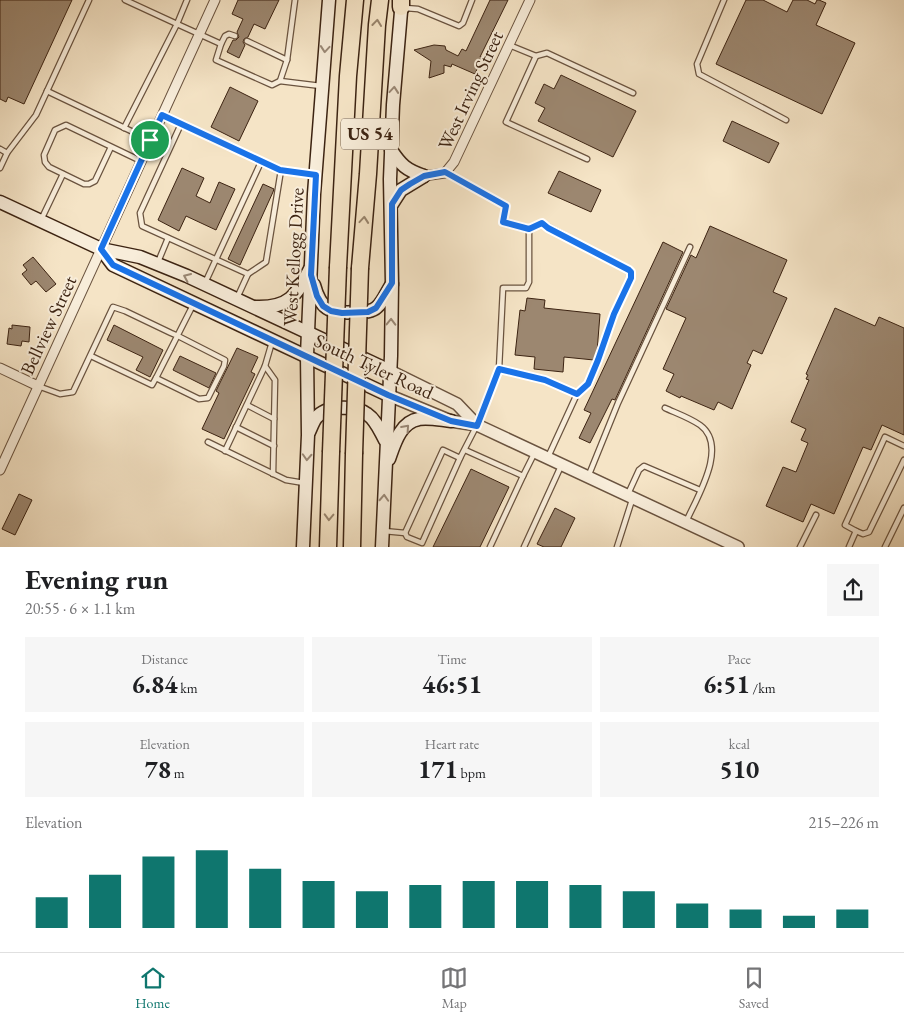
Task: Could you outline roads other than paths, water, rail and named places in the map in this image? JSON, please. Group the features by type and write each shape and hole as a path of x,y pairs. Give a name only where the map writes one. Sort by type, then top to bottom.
{"highway":[{"name":"US 54","path":"328,547 338,267 348,76 355,0"},
{"name":"US 54","path":"352,547 360,268 380,0"}],"main road":[{"name":"West Kellogg Drive","path":"303,547 308,435 308,333 316,175 330,0"},
{"path":"382,547 392,283 391,150 401,2"},
{"path":"391,150 404,167 424,176"},
{"path":"392,204 401,190 424,176"},
{"name":"South Tyler Road","path":"0,202 101,249 140,257 204,284 390,371"},
{"name":"South Tyler Road","path":"101,249 113,265 307,355 388,395"},
{"path":"312,270 317,296 323,306 331,311 342,313 368,312 376,308 392,283"},
{"path":"252,307 280,305 289,301 312,270"},
{"path":"308,435 317,417 326,410 350,408 367,414 378,426 386,442"},
{"path":"385,471 394,443 408,423 419,419 451,421"}],"street":[{"name":"Bellview Street","path":"0,470 215,0"},
{"name":"West Irving Street","path":"424,176 445,172 454,162 530,0"},
{"path":"0,368 38,386"},
{"name":"South Tyler Road","path":"390,371 458,404 477,426"},
{"name":"South Tyler Road","path":"388,395 451,421 477,426 738,547"}],"lane":[{"path":"0,168 7,153 36,115 89,0"},
{"path":"125,0 134,2 222,44"},
{"path":"124,128 177,24 187,0"},
{"path":"280,81 287,60 295,0"},
{"path":"401,2 459,26 463,23 472,0"},
{"path":"724,0 697,64 699,74 786,120"},
{"path":"235,36 229,34 225,36 216,60 272,85 280,81 322,86"},
{"path":"247,41 287,60"},
{"path":"509,45 536,56 547,53 633,93"},
{"path":"536,56 506,122 587,160"},
{"path":"47,92 150,140"},
{"path":"162,115 280,170 316,175"},
{"path":"181,124 140,213 142,226 248,274"},
{"path":"111,147 95,181 89,184 84,184 49,167 45,162 44,155 55,130 66,125 141,161"},
{"path":"0,149 7,153"},
{"path":"204,284 261,162"},
{"path":"236,299 248,274 266,262 280,170"},
{"path":"445,172 506,206 503,222 529,229 542,223 631,272 631,278 614,314 588,384 577,394 548,458"},
{"path":"40,221 63,174"},
{"path":"383,531 405,533 407,537 422,543 460,458 477,426 499,369 503,288 523,289 528,285 529,229"},
{"path":"157,264 168,238"},
{"path":"588,477 618,403 690,247"},
{"path":"91,356 152,386 194,302"},
{"path":"38,386 60,394 73,392 113,308 125,311 225,360 224,366 208,398 199,399 156,378"},
{"path":"225,450 265,366 272,339"},
{"path":"265,366 275,380 273,474"},
{"path":"499,369 545,380 577,394"},
{"path":"247,405 274,419"},
{"path":"665,408 700,425 710,439 713,448 712,459 686,523"},
{"path":"236,428 274,446"},
{"path":"904,446 885,437 845,525 863,534 869,532 904,460"},
{"path":"208,442 286,480 306,484"},
{"path":"405,533 443,450 460,458"},
{"path":"465,450 523,476"},
{"path":"490,547 535,452"},
{"path":"524,547 562,465"},
{"path":"617,547 639,470 644,466 700,490"},
{"path":"892,547 886,546 904,508"},
{"path":"800,547 816,515"},
{"path":"849,547 856,531"}]}
